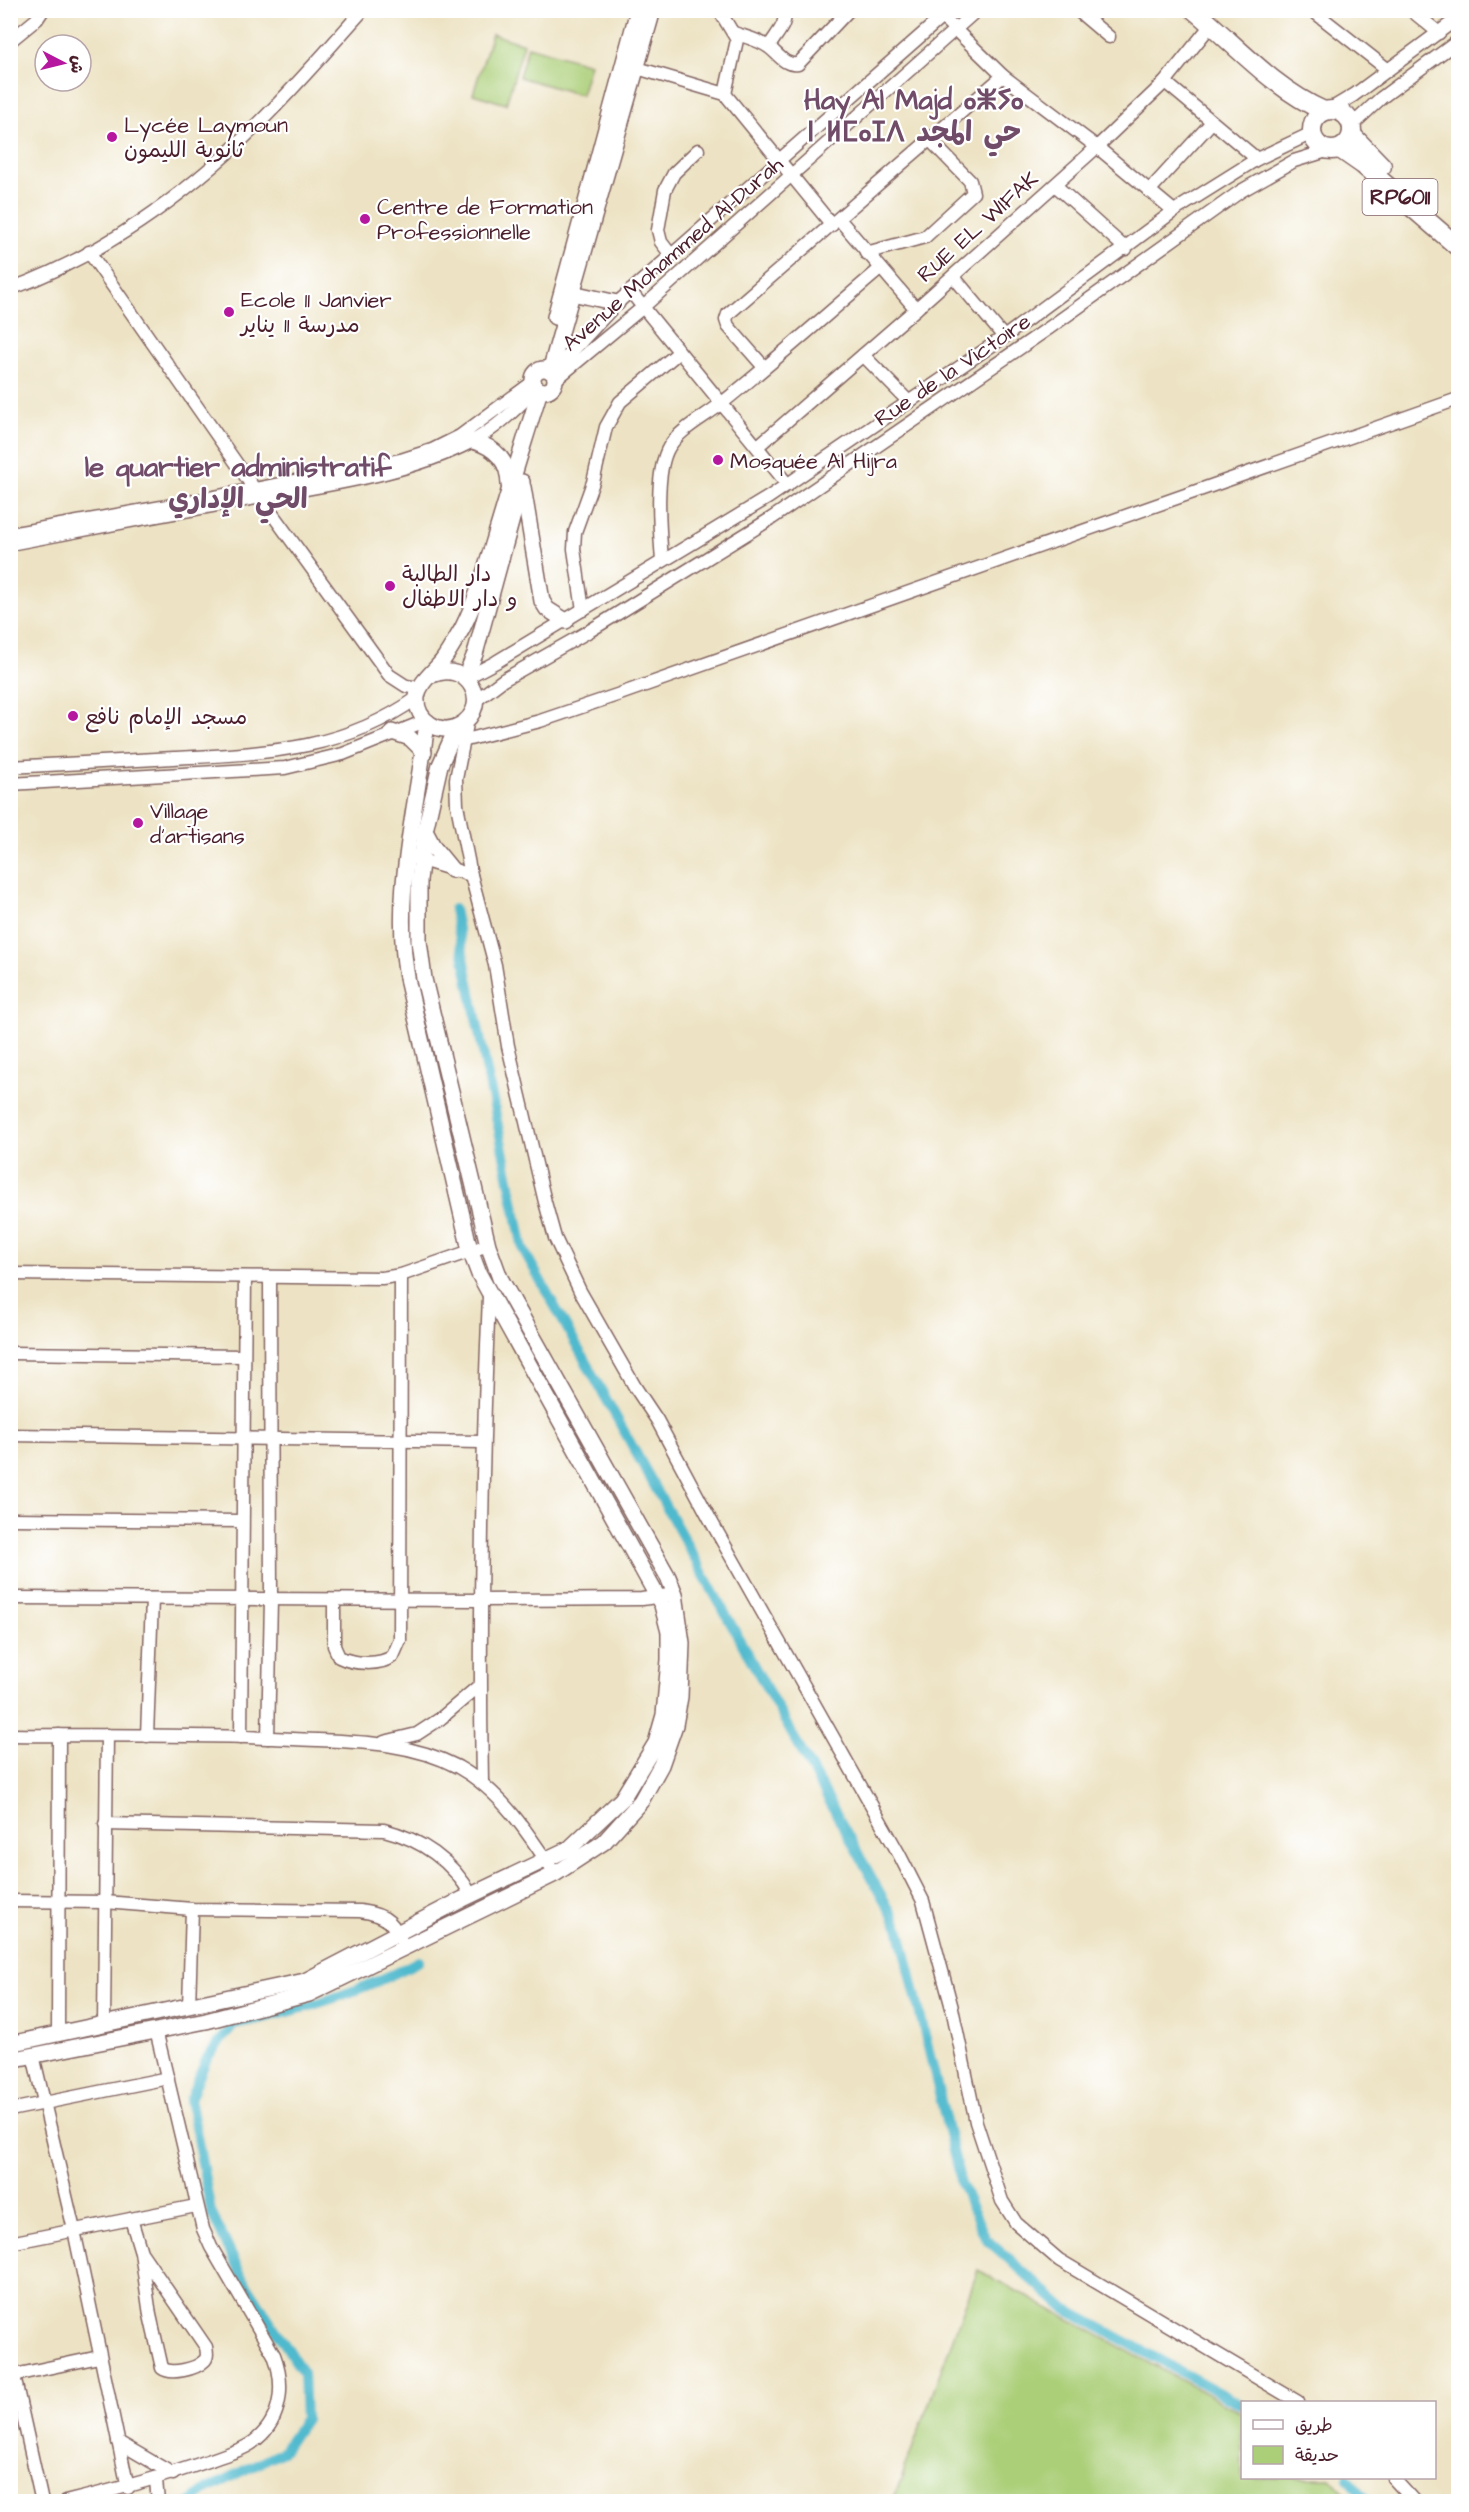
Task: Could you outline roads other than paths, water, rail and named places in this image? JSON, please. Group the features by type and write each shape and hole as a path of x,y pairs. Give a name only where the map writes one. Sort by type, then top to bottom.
{"highway":[{"name":"RP6011","path":"1194,10 1281,86 1326,110 1346,114 1352,130 1370,156 1458,247"},
{"name":"RP6011","path":"1281,86 1312,130 1318,145 1335,150 1363,165 1399,188 1458,232"},
{"path":"1312,130 1316,118 1326,110"},
{"path":"1335,150 1350,141 1352,130"}],"main road":[{"path":"465,678 475,654 638,10"},
{"path":"544,380 572,293 653,10"},
{"path":"572,293 617,303"},
{"path":"473,441 483,444 501,457 516,485 542,601 547,609 566,621"},
{"path":"462,729 442,729 426,721 419,710 418,693 462,629 477,596 516,485"},
{"path":"10,2060 206,2021 309,1995 555,1874 604,1842 637,1806 661,1765 675,1725 680,1696 682,1643 675,1594 668,1577 500,1278 488,1245 421,961 418,921 425,831 438,772 475,701 473,689 465,678 445,671 432,675"},
{"path":"10,2043 305,1981 471,1895 570,1848 613,1810 628,1791 656,1743 664,1715 669,1648 668,1626 660,1598 489,1296 471,1250 404,964 401,925 406,854 424,752 426,721"},
{"path":"392,732 410,738 424,752"},
{"path":"425,831 434,848 452,870"}],"street":[{"path":"26,10 40,15"},
{"path":"10,289 89,252 155,210 217,162 256,126 363,10"},
{"path":"719,10 734,33 736,44 725,94"},
{"path":"769,47 786,20 784,10"},
{"path":"734,33 769,47 787,63 798,64 849,10"},
{"name":"Avenue Mohammed Al-Durah","path":"10,544 257,493 401,460 432,450 460,436 544,380 642,308 977,10"},
{"path":"1077,10 1109,37"},
{"path":"1312,10 1387,69"},
{"path":"1411,10 1439,33"},
{"path":"943,13 955,30 1003,76 1097,147 1174,211"},
{"name":"Avenue Mohammed Al-Durah","path":"10,534 401,469 433,459 473,441 507,417 630,291 780,161 943,13"},
{"path":"12,36 40,15"},
{"path":"1326,110 1354,94 1458,18"},
{"name":"RUE EL WIFAK","path":"758,446 1097,147 1165,82 1211,25"},
{"path":"1352,130 1381,98 1458,40"},
{"path":"637,68 725,94 792,176 916,309"},
{"path":"764,368 728,326 728,314 1003,76"},
{"path":"1165,82 1257,159"},
{"path":"1149,191 1212,122"},
{"name":"Rue de la Victoire","path":"465,678 566,621 788,485 1004,337 1126,249 1174,211 1257,159 1312,130"},
{"path":"866,253 925,237 973,193 970,182 929,139"},
{"path":"671,255 661,242 658,230 665,190 674,173 698,150"},
{"name":"Rue de la Victoire","path":"475,701 503,680 591,630 780,513 1049,328 1220,204 1283,166 1335,150"},
{"path":"1055,185 1126,249"},
{"path":"10,767 266,753 296,749 356,732 388,717 418,693 389,675 257,493 89,252"},
{"path":"662,561 660,490 668,448 679,435 722,404 880,269"},
{"path":"953,276 1004,337"},
{"path":"630,291 788,485"},
{"path":"583,610 574,549 574,532 593,482 606,427 620,402 679,352"},
{"path":"863,355 909,402"},
{"path":"1295,2401 1059,2260 1016,2223 1002,2201 976,2122 952,2008 922,1901 899,1854 711,1521 657,1420 635,1387 580,1291 555,1238 544,1202 508,1046 495,965 471,874 457,805 456,779 462,729 540,721 1458,399"},
{"path":"10,784 285,768 342,754 392,732 426,721"},
{"path":"406,854 471,874"},
{"path":"10,1274 382,1278 400,1275 488,1245"},
{"path":"334,1600 334,1646 339,1657 345,1660 380,1663 393,1656 398,1649 400,1601 400,1275"},
{"path":"241,1737 245,1277"},
{"path":"268,1738 271,1600 270,1277"},
{"path":"482,1784 480,1685 483,1600 482,1442 489,1296"},
{"path":"10,1353 243,1356"},
{"path":"10,1435 482,1442"},
{"path":"10,1519 242,1521"},
{"path":"10,1598 400,1601 660,1598 675,1594"},
{"path":"147,1736 152,1599"},
{"path":"377,1743 417,1734 440,1719 480,1685"},
{"path":"10,1735 241,1737 377,1743 405,1747 458,1768 482,1784 516,1818 555,1874"},
{"path":"58,2034 59,1735"},
{"path":"104,2025 107,1736"},
{"path":"105,1824 384,1830 409,1838 432,1851 451,1869 471,1895"},
{"path":"10,1901 105,1902 192,1909 360,1911 385,1918 392,1923 399,1933 404,1948"},
{"path":"189,2007 192,1909"},
{"path":"65,2502 156,2480 240,2449 256,2441 275,2417 279,2402 280,2375 274,2355 211,2247 196,2206 156,2030"},
{"path":"33,2055 74,2230 128,2488"},
{"path":"10,2110 168,2078"},
{"path":"10,2243 196,2206"},
{"path":"131,2219 141,2252 162,2368 175,2373 203,2363 206,2359 206,2347 141,2252"},
{"path":"12,2375 99,2357"},
{"path":"10,2358 42,2502"},
{"path":"118,2442 173,2474"},
{"path":"1394,2479 1415,2502"},
{"path":"156,2480 158,2502"}],"waterway":[{"path":"454,909 523,1249 899,1927 961,2184 986,2239 1064,2308 1241,2404"},
{"path":"190,2502 206,2490 284,2450 305,2419 303,2373 242,2277 211,2212 190,2099 207,2058 234,2024 329,2000 419,1961"},
{"path":"1348,2479 1369,2502"}],"place":[{"name":"Lycée Laymoun ثانوية الليمون","path":"112,137"},
{"name":"Centre de Formation Professionnelle","path":"365,219"},
{"name":"Ecole 11 Janvier مدرسة 11 يناير","path":"229,312"},
{"name":"Mosquée Al Hijra","path":"718,460"},
{"name":"دار الطالبة و دار الاطفال","path":"390,586"},
{"name":"مسجد الإمام نافع","path":"73,716"},
{"name":"Village d'artisans","path":"138,823"}],"district":[{"name":"Hay Al Majd ⴰⵥⵢⴰ ⵏ ⵍⵎⴰⵊⴷ حي المجد","path":"914,115"},
{"name":"le quartier administratif الحي الإداري","path":"238,482"}]}
